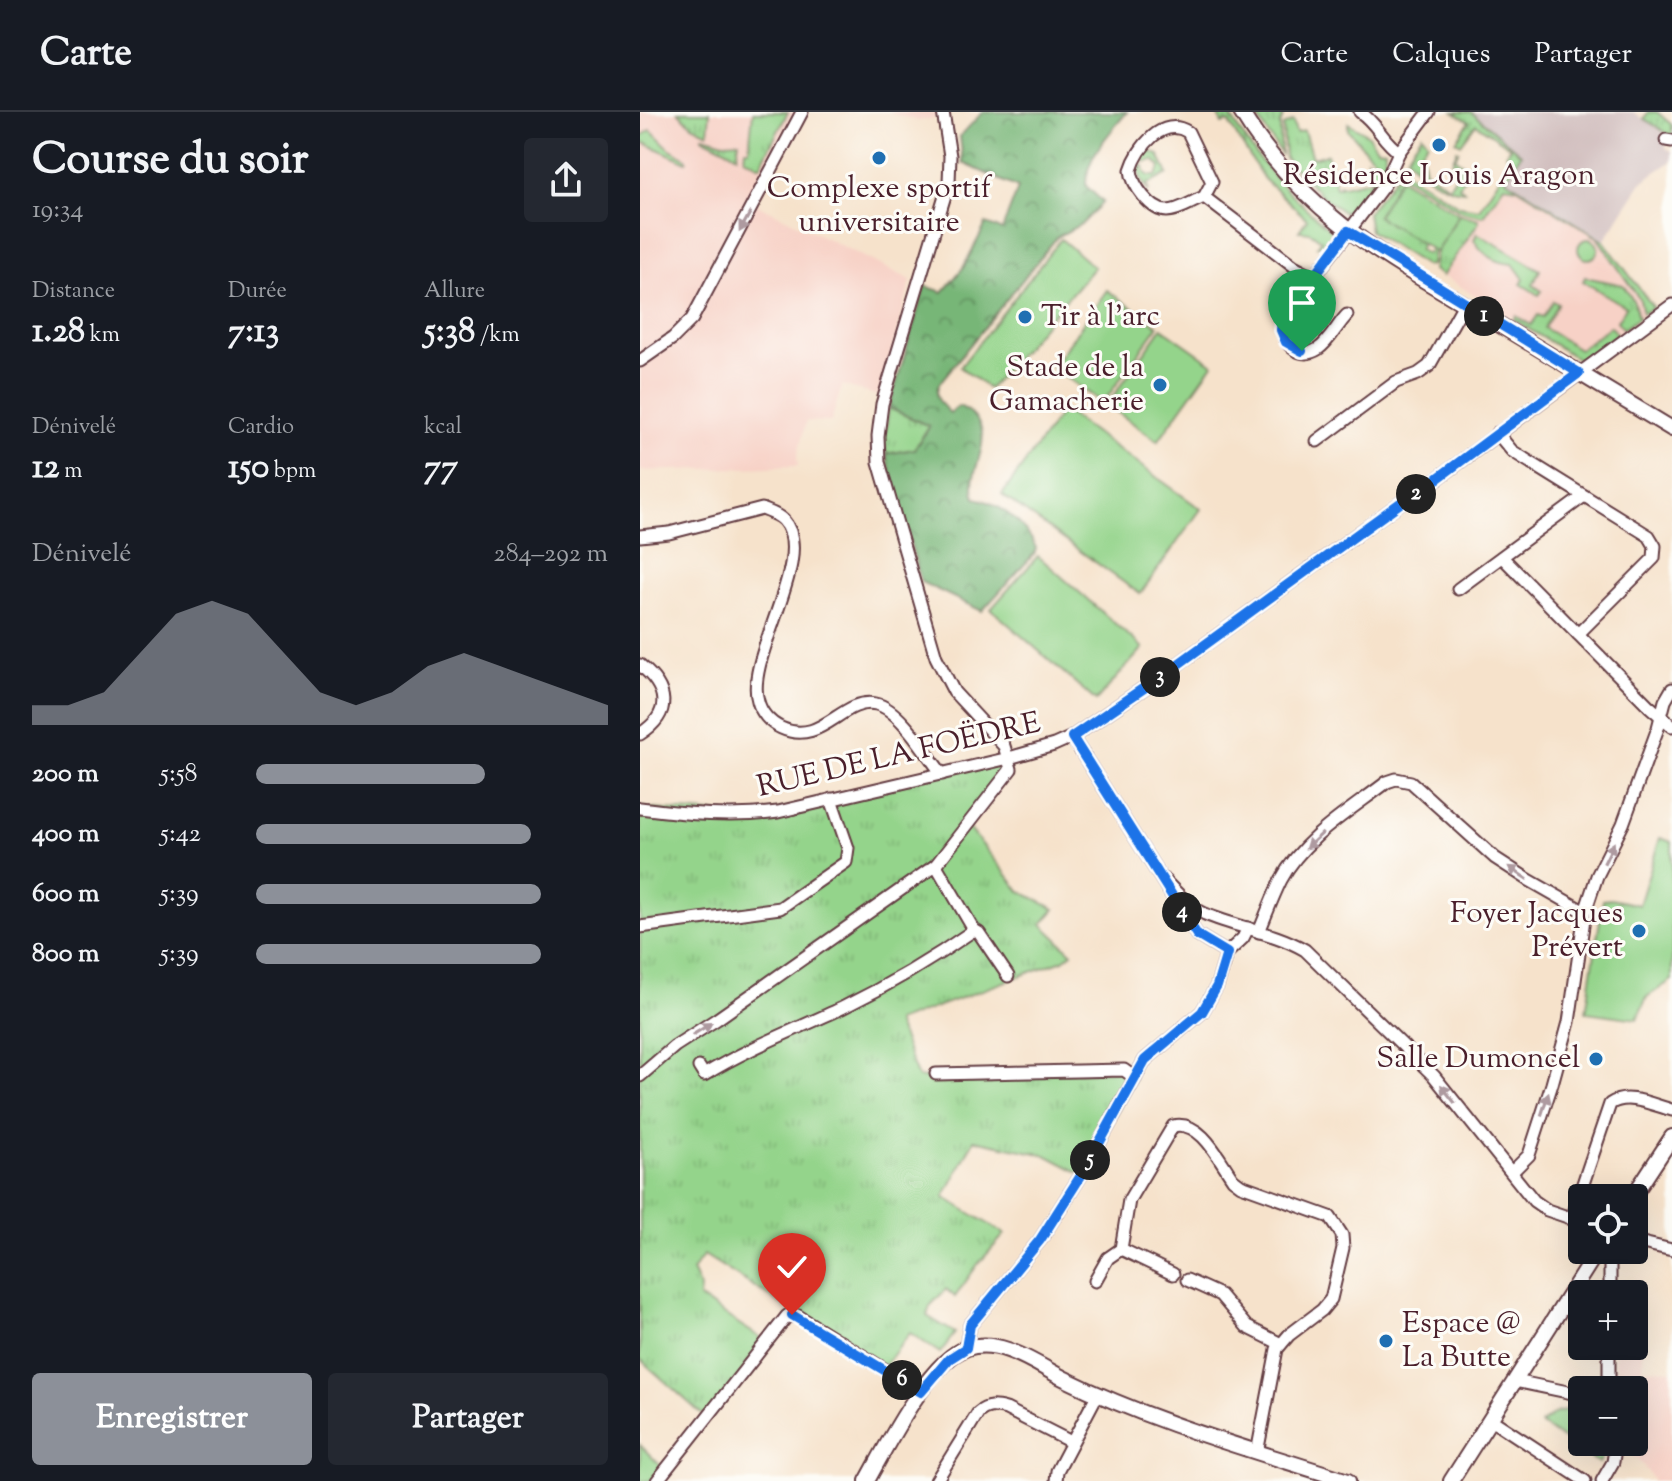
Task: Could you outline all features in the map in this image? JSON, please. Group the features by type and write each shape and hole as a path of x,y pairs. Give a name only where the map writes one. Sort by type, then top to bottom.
{"main road":[{"path":"1241,112 1280,168 1318,207 1348,231 1672,429"},
{"path":"1641,1184 1672,1137"},
{"path":"1451,1481 1591,1264"},
{"path":"867,1481 921,1392 949,1359 966,1348 988,1345 1012,1352 1097,1395 1174,1427 1348,1481"}],"street":[{"path":"640,361 660,349 692,319 802,112"},
{"path":"640,1076 675,1046 936,865 1011,769 1009,758 997,736 954,692 939,666 879,459 882,404 949,182 943,112"},
{"path":"1360,112 1399,152"},
{"path":"1347,315 1318,349 1298,350 1286,342 1281,330 1282,319 1387,180 1399,152 1429,112"},
{"path":"1177,127 1188,132 1212,182 1204,197 1163,211 1150,201 1135,184 1131,173 1133,163 1150,139 1162,130 1177,127"},
{"path":"1204,197 1294,266 1313,276"},
{"path":"1317,441 1396,382 1429,366 1464,304"},
{"name":"RUE DE LA FOËDRE","path":"640,808 749,816 778,812 1009,758 1072,737 1434,482 1672,305"},
{"path":"1497,433 1512,451 1649,536 1655,546 1654,558 1578,634"},
{"path":"1458,589 1584,496"},
{"path":"640,536 669,533 762,509 784,521 792,541 789,567 756,680 758,704 764,714 773,725 802,734 826,725 861,704 876,704 897,717 942,774"},
{"path":"1502,557 1672,726"},
{"path":"640,665 656,679 663,699 657,719 640,734"},
{"path":"1512,1172 1529,1155 1552,1084 1569,1022 1585,912 1597,876 1623,824 1665,701 1672,689"},
{"path":"1072,737 1197,935 1227,953"},
{"path":"966,1348 970,1325 1040,1240 1082,1174 1145,1060 1202,1012 1217,986 1227,953 1253,930 1295,860 1313,840 1387,782 1396,779 1411,782 1495,858 1585,912"},
{"path":"640,927 780,908 835,872 846,862 848,848 831,799"},
{"path":"936,865 974,930 1008,976"},
{"path":"1162,878 1187,903 1204,913 1305,950 1434,1076 1534,1201 1568,1218"},
{"path":"699,1067 704,1075 746,1050 843,1008 974,930"},
{"path":"936,1074 1124,1070 1135,1078"},
{"path":"1587,1184 1610,1104 1617,1099 1631,1099 1672,1110"},
{"path":"1095,1281 1108,1258 1121,1249 1129,1200 1173,1126 1182,1124 1191,1127 1204,1138 1233,1179 1241,1185 1330,1217 1342,1235 1343,1248 1331,1299 1281,1344 1274,1358 1257,1453"},
{"path":"1648,1244 1672,1250"},
{"path":"1121,1249 1173,1274"},
{"path":"1187,1280 1220,1295 1247,1327 1273,1337 1281,1344"},
{"path":"657,1481 787,1316 792,1315 852,1349 921,1392"},
{"path":"1515,1381 1568,1392"},
{"path":"1056,1481 1057,1471 1097,1395"},
{"path":"936,1481 984,1408 994,1406 1006,1409 1071,1442"},
{"path":"1492,1420 1585,1481"},
{"path":"1602,1481 1614,1456"}],"shaded area":[{"path":"640,112 799,112 751,201 911,280 879,396 842,385 831,422 806,421 798,466 640,471"},
{"path":"888,112 935,112 937,118 918,121"},
{"path":"1471,112 1633,112 1666,134 1666,148 1672,151 1672,161 1643,181 1604,241 1505,179 1521,154"},
{"path":"1505,179 1604,241 1653,307 1582,359 1436,272"},
{"path":"1616,1360 1643,1360 1643,1369 1672,1370 1672,1481 1654,1481 1633,1456 1648,1456 1648,1376 1616,1376"}],"green space":[{"path":"678,112 710,112 708,133 692,125"},
{"path":"753,112 788,112 760,166 744,158 745,149 749,149"},
{"path":"983,112 1127,112 1094,155 1087,175 1086,186 1103,202 1083,223 1057,237 938,386 938,398 950,413 958,406 963,408 980,427 982,446 974,477 975,498 993,504 1010,516 1036,548 982,611 921,582 886,454 914,449 929,426 889,408 925,286 943,292 963,268 986,224 1002,230 1018,188 963,163 960,136"},
{"path":"1216,112 1228,112 1276,179 1336,235 1332,244 1317,246 1321,240 1310,232 1299,231 1307,219 1264,179 1228,122 1222,124"},
{"path":"1254,112 1285,112 1280,125 1281,154"},
{"path":"1454,112 1471,112 1521,154 1506,179 1604,241 1653,307 1643,314 1640,300 1597,237 1517,187 1504,185 1483,216 1461,211 1398,173 1402,170 1460,206 1479,209 1512,159 1506,154 1510,147 1476,124 1461,144 1456,141 1469,122"},
{"path":"1648,112 1657,112 1672,125 1672,136 1644,119"},
{"path":"1293,121 1296,133 1304,131 1312,158 1327,154 1336,187 1369,180 1371,191 1358,206 1344,213 1322,196 1285,158 1283,126"},
{"path":"1348,123 1367,134 1377,148 1385,149 1385,164 1374,159 1348,130"},
{"path":"651,130 669,148 687,159 686,162 640,141 640,137"},
{"path":"1422,134 1428,142 1421,151 1425,170 1449,186 1461,168 1452,161 1457,150 1455,158 1474,171 1469,171 1459,186 1464,191 1449,188 1432,179 1411,162 1407,156"},
{"path":"703,138 724,142 739,141 737,155"},
{"path":"1148,151 1159,155 1168,174 1147,185 1149,192 1142,182 1140,163 1149,176 1156,176 1161,167 1154,160 1142,160"},
{"path":"1367,159 1383,167 1380,179 1373,188"},
{"path":"1396,176 1400,178 1377,216 1422,243 1419,250 1427,254 1431,248 1431,265 1426,266 1370,231 1367,213"},
{"path":"1400,178 1459,214 1436,252 1377,216"},
{"path":"1459,214 1478,219 1479,222 1442,276 1433,270 1436,252"},
{"path":"1477,233 1540,270 1533,285 1542,291 1539,295 1521,284 1524,279 1513,264 1496,260 1482,250 1474,240"},
{"name":"Tir à l'arc","path":"1061,239 1094,267 989,389 960,367"},
{"path":"1588,239 1595,242 1598,249 1595,256 1588,259 1581,256 1578,249 1581,242"},
{"path":"1585,277 1623,285 1634,302 1638,318 1623,329 1617,321 1626,307 1583,281"},
{"path":"1107,290 1158,326 1103,403 1052,367"},
{"path":"1553,301 1558,304 1544,328 1579,349 1611,326 1617,334 1586,357 1578,359 1514,320 1516,316 1531,325 1538,315 1543,317"},
{"name":"Stade de la Gamacherie","path":"1162,328 1213,364 1158,441 1107,405"},
{"path":"889,408 929,426 914,449 886,454"},
{"path":"1063,410 1201,509 1140,594 1002,495"},
{"path":"1038,556 1143,648 1096,701 991,609"},
{"path":"1009,758 1011,766 967,826 1020,891 1055,909 1042,924 1072,953 1063,960 896,1022 918,1078 1124,1070 1135,1078 1082,1174 1046,1155 974,1140 944,1197 1005,1234 978,1264 955,1297 946,1289 930,1306 927,1316 955,1333 940,1353 910,1333 883,1368 704,1255 692,1271 700,1288 699,1298 767,1342 706,1418 640,1359 640,808 750,816"},
{"path":"1660,838 1672,842 1672,980 1647,997 1637,1019 1586,1012 1603,900 1639,905"},
{"path":"1568,1410 1568,1443 1540,1424 1556,1413"},
{"path":"640,1445 665,1470 657,1481 640,1481"},
{"path":"1588,1456 1603,1456 1599,1463"}],"place":[{"name":"Résidence Louis Aragon","path":"1439,145"},
{"name":"Complexe sportif universitaire","path":"879,158"},
{"name":"Tir à l'arc","path":"1025,317"},
{"name":"Stade de la Gamacherie","path":"1160,385"},
{"name":"Foyer Jacques Prévert","path":"1639,931"},
{"name":"Salle Dumoncel","path":"1596,1059"},
{"name":"Espace @ La Butte","path":"1386,1341"}],"route":[{"path":"792,1315 921,1392 949,1359 966,1348 970,1325 1040,1240 1082,1174 1145,1060 1202,1012 1217,986 1227,953 1197,935 1072,737 1457,465 1579,373 1348,231 1282,319 1281,330 1286,342 1302,351"}]}
